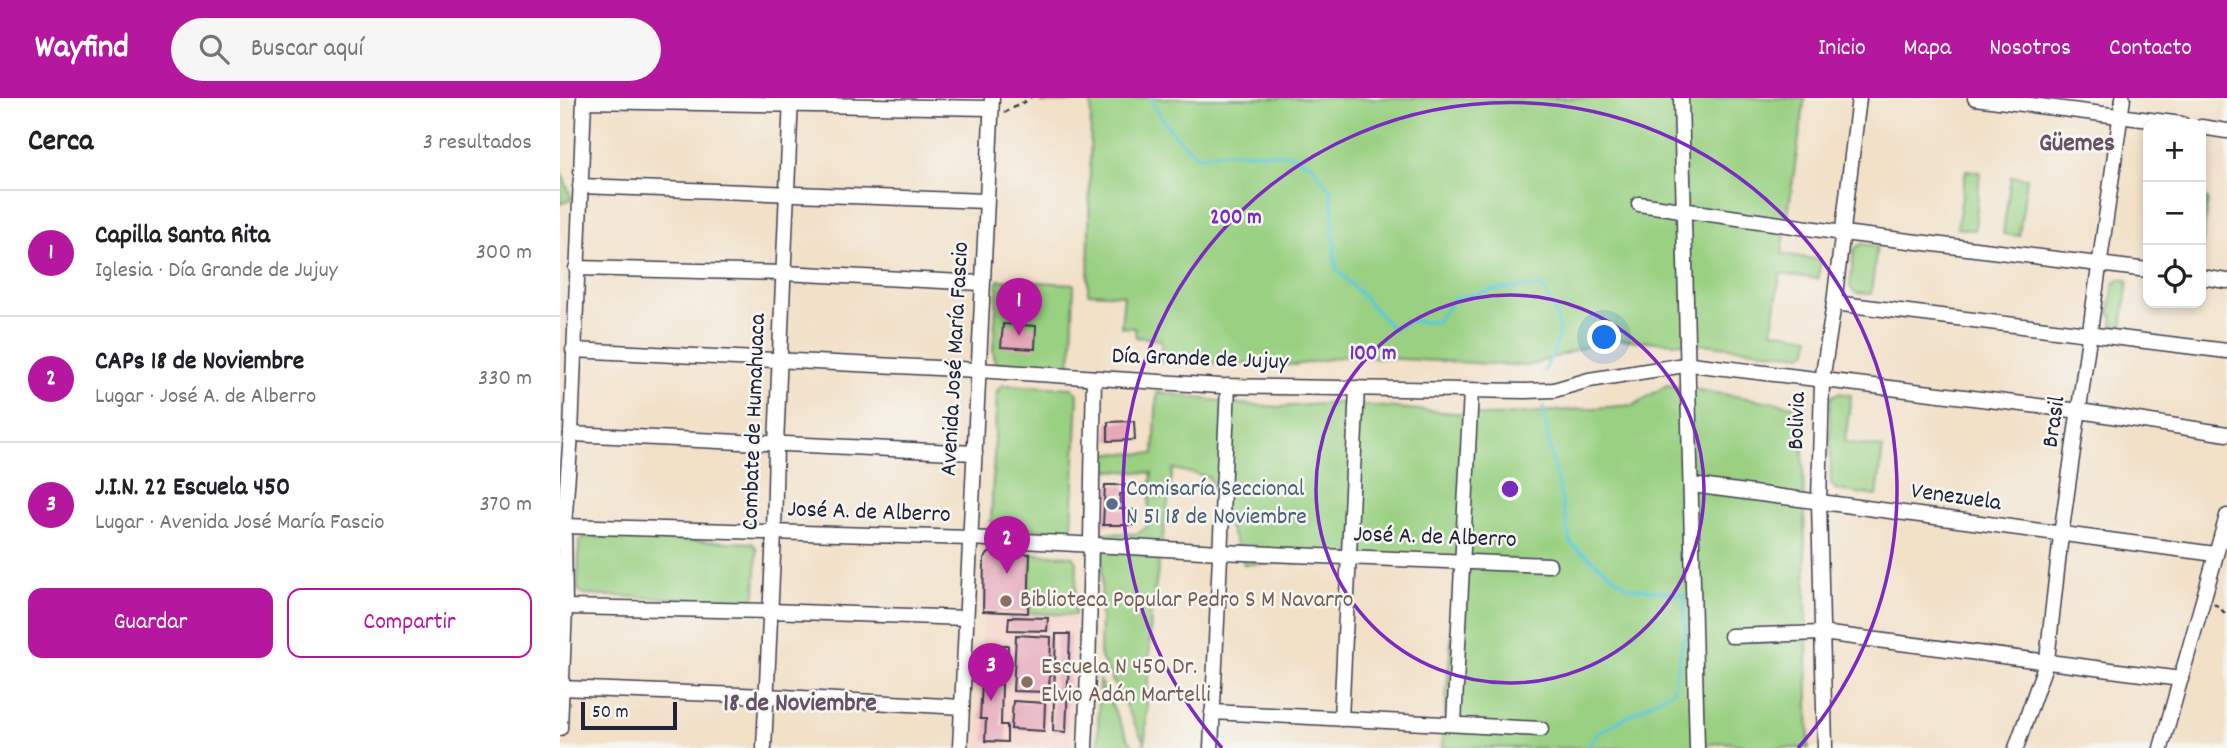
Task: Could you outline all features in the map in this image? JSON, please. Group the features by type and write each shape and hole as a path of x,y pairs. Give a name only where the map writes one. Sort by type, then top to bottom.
{"street":[{"path":"1681,98 1697,748"},
{"name":"Bolivia","path":"1825,748 1819,502 1822,382 1835,303 1859,98"},
{"path":"1975,98 2144,119"},
{"name":"Brasil","path":"2016,748 2047,660 2123,98"},
{"path":"560,728 565,607 563,506 571,434 584,100 991,103"},
{"name":"Combate de Humahuaca","path":"764,748 791,101"},
{"name":"Avenida José María Fascio","path":"960,748 991,103"},
{"path":"2206,128 2227,131"},
{"path":"580,186 986,201"},
{"path":"1639,204 1843,233 2143,269"},
{"path":"576,268 784,273 982,283"},
{"path":"2206,278 2227,281"},
{"path":"1835,303 2227,351"},
{"name":"Día Grande de Jujuy","path":"573,350 978,370 1228,386 1471,391 1554,390 1589,380 1689,364 2080,411 2227,435"},
{"path":"1085,748 1090,645 1089,545 1094,379"},
{"path":"1210,748 1228,386"},
{"path":"1340,719 1357,388"},
{"path":"1454,724 1471,391"},
{"path":"571,434 975,453"},
{"name":"Venezuela","path":"1692,485 2215,554"},
{"path":"2161,748 2227,516"},
{"name":"José A. de Alberro","path":"564,526 970,538 1220,552 1549,565"},
{"path":"565,607 965,618"},
{"path":"1731,636 1822,633 2181,679"},
{"path":"561,688 962,707"},
{"path":"1212,712 1541,729"}],"path":[{"path":"991,103 1005,113 1031,98"}],"shaded area":[{"name":"Escuela N 450 Dr. Elvio Adán Martelli","path":"983,611 1075,615 1071,748 978,748"}],"green space":[{"path":"1049,98 1805,98 1782,254 1821,260 1818,279 1780,274 1772,331 1810,337 1808,350 1802,355 1711,345 1609,339 1528,366 1346,356 1295,365 1161,362 1161,340 1136,337 1135,328 1121,327 1124,295 1088,293 1091,101 1040,103"},
{"path":"560,169 572,199 560,204"},
{"path":"1966,170 1980,172 1975,230 1957,228"},
{"path":"2011,176 2027,178 2019,236 2003,234"},
{"path":"1861,244 1877,246 1871,294 1855,293 1850,287 1854,249"},
{"path":"2120,279 2128,280 2122,327 2112,325 2113,317 2109,312 2114,284"},
{"path":"998,280 1074,284 1072,353 1068,366 995,363 993,350"},
{"path":"1003,385 1072,388 1078,394 1072,526 1067,531 997,527 991,521 997,391"},
{"path":"1667,385 1802,407 1809,748 1760,748 1723,742 1688,748 1442,748 1458,558 1244,564 1209,477 1173,469 1151,616 1145,744 1100,656 1103,533 1136,534 1147,527 1152,473 1106,470 1106,453 1154,454 1157,392 1238,404 1280,407 1337,403 1490,416 1634,405"},
{"path":"1838,393 1851,395 1845,442 1883,448 1877,496 1837,490 1831,484 1830,409 1831,397"},
{"path":"586,536 752,543 757,549 755,595 749,601 584,595 578,589 579,541"},
{"path":"1030,554 1072,556 1077,562 1075,615 1028,613"},
{"path":"1099,679 1128,739 1135,748 1098,748"}],"building":[{"path":"1003,324 1036,326 1035,349 1001,347"},
{"path":"1134,421 1135,440 1108,441 1108,422"},
{"name":"Comisaría Seccional N 51 18 de Noviembre","path":"1105,485 1125,485 1125,493 1120,494 1119,509 1134,510 1133,525 1103,525"},
{"path":"990,552 1030,554 1028,613 983,611 984,558"},
{"path":"1009,617 1048,618 1047,631 1008,630"},
{"path":"1056,634 1070,634 1066,732 1053,731"},
{"path":"1016,635 1051,637 1049,692 1013,691"},
{"path":"991,645 1008,645 1007,674 990,673"},
{"path":"982,683 1002,684 1001,725 1007,725 1007,742 985,741 986,719 980,719"},
{"path":"1013,701 1045,703 1044,731 1011,729"}],"waterway":[{"path":"1151,98 1171,130 1199,156 1225,152 1289,154 1312,165 1331,191 1336,268 1393,329 1409,321 1436,322 1455,298 1493,290 1542,286 1554,309 1558,328 1555,347 1544,371"},
{"path":"1543,407 1571,544 1628,587 1684,595 1685,631 1673,690 1597,734 1588,748"}],"place":[{"name":"Capilla Santa Rita","path":"1019,336"},
{"name":"Comisaría Seccional N 51 18 de Noviembre","path":"1112,504"},
{"name":"CAPs 18 de Noviembre","path":"1007,574"},
{"name":"Biblioteca Popular Pedro S M Navarro","path":"1006,601"},
{"name":"Escuela N 450 Dr. Elvio Adán Martelli","path":"1027,682"},
{"name":"J.I.N. 22 Escuela 450","path":"991,701"}],"district":[{"name":"Güemes","path":"2077,144"},
{"name":"18 de Noviembre","path":"800,704"}]}
